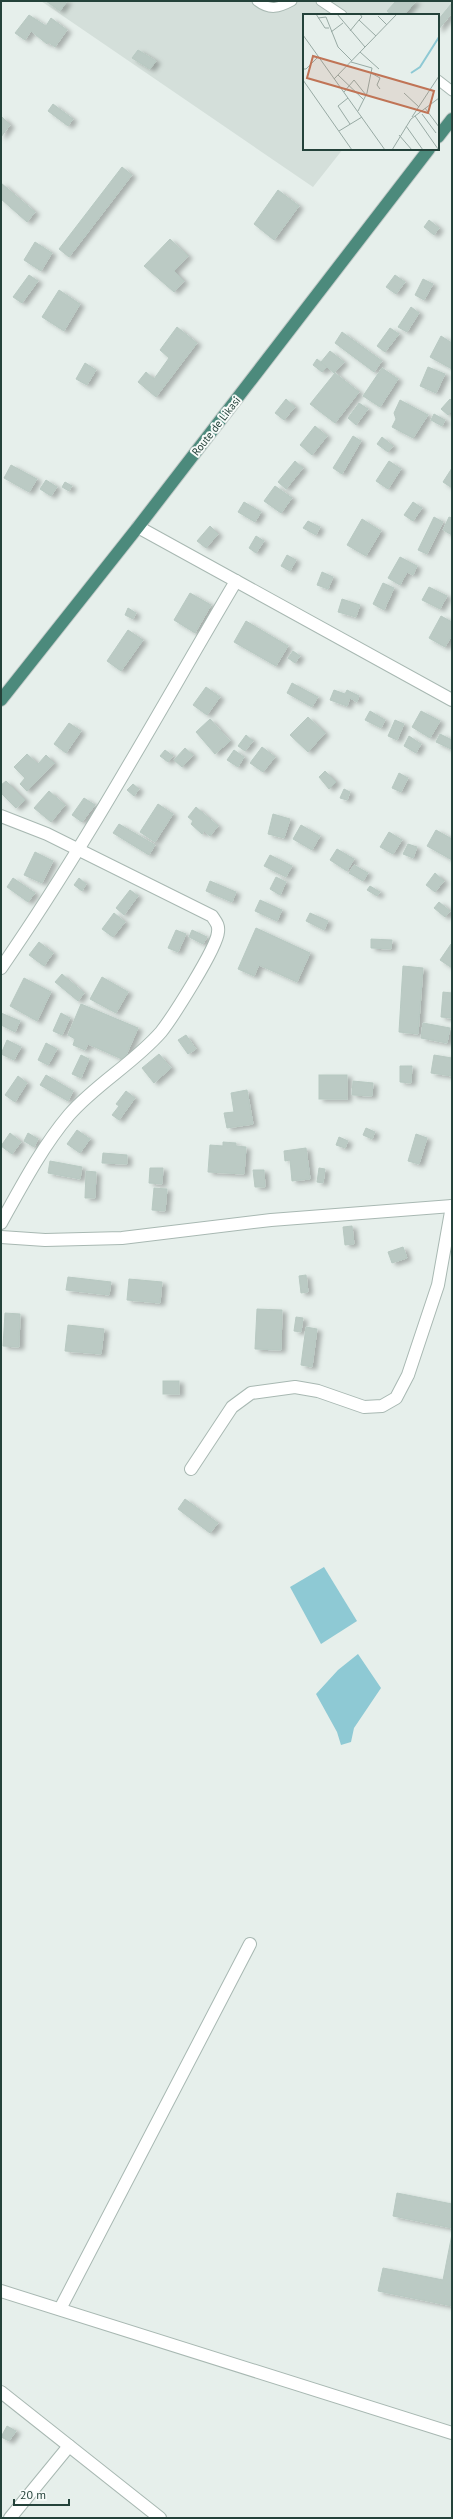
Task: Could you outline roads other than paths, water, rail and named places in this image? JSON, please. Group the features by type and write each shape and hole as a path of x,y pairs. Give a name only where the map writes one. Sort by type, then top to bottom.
{"highway":[{"path":"439,136 452,119"},
{"name":"Route de Likasi","path":"1,700 138,527 428,150"}],"street":[{"path":"138,527 452,700"},
{"path":"1,968 32,923 77,849 236,581"},
{"path":"1,816 77,849 212,916 218,924 218,934 194,982 161,1032 100,1083 68,1116 26,1179 1,1223"},
{"path":"1,1237 45,1240 122,1238 271,1220 452,1206 438,1285 408,1375 396,1398 382,1406 364,1407 318,1391 295,1387 251,1393 232,1407 191,1469"},
{"path":"60,2309 250,1944"},
{"path":"1,2291 452,2433"},
{"path":"1,2392 160,2518"},
{"path":"10,2518 69,2446"}],"lane":[{"path":"257,1 265,7 279,8 292,1"},
{"path":"321,1 340,14"},
{"path":"439,81 452,91"}],"water":[{"path":"324,1567 357,1621 321,1644 290,1587"},
{"path":"358,1654 381,1688 354,1728 351,1742 341,1745 337,1732 316,1694 338,1670"}]}
